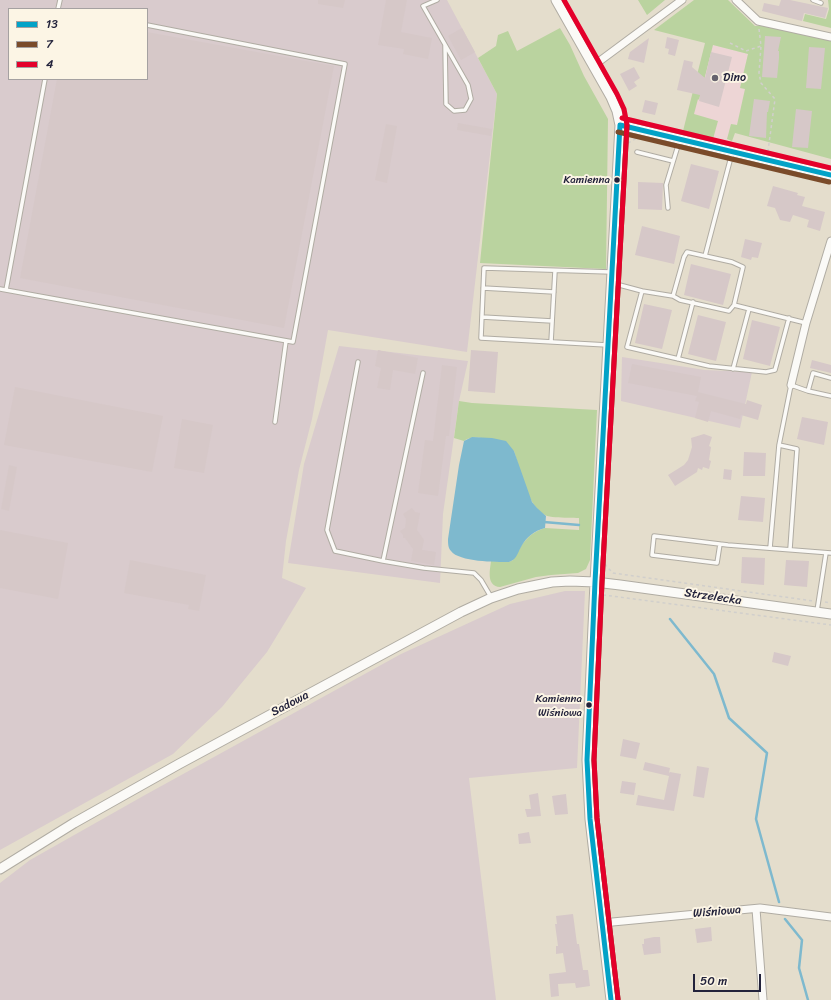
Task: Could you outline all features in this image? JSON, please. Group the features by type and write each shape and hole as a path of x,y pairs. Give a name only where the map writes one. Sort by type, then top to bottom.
{"street":[{"path":"556,0 617,111 620,125 595,582 587,760 590,819 611,1000"},
{"path":"593,66 682,0"},
{"path":"736,0 758,21 831,37"},
{"path":"620,125 766,158 831,175"},
{"path":"791,385 806,323 831,241"},
{"name":"Sadowa","path":"0,869 74,823 179,764 461,612 491,598 529,586 552,582 595,582"},
{"name":"Strzelecka","path":"595,582 831,614"},
{"path":"756,909 763,1000"},
{"name":"Wiśniowa","path":"602,923 756,909 831,917"}],"lane":[{"path":"437,0 423,6 468,85 471,99 465,110 454,111 446,104 445,45"},
{"path":"813,0 822,3"},
{"path":"0,289 293,342 345,64 148,25"},
{"path":"6,290 45,80"},
{"path":"668,208 666,185 680,138"},
{"path":"706,256 732,150"},
{"path":"637,152 674,161"},
{"path":"612,283 642,291 673,296 729,311 734,305 743,268 732,262 687,252 684,257 673,296"},
{"path":"608,345 481,338 484,268 612,272"},
{"path":"551,342 555,270"},
{"path":"483,288 554,292"},
{"path":"642,291 627,347 709,366 766,372 775,370 788,318"},
{"path":"678,359 693,302"},
{"path":"734,305 806,323"},
{"path":"732,368 749,308"},
{"path":"482,317 552,321"},
{"path":"275,422 286,341"},
{"path":"358,362 327,530 335,551 424,568 474,572 481,580 491,598"},
{"path":"383,561 423,373"},
{"path":"808,391 813,373 831,378"},
{"path":"770,548 779,445 791,385 808,391 831,396"},
{"path":"779,445 797,449 790,550"},
{"path":"720,544 717,564 652,555 654,536 720,544 831,553"},
{"path":"817,612 826,553"}],"path":[{"path":"758,21 761,46 759,73 761,83 775,99 766,158"},
{"path":"730,43 746,51 761,46"},
{"path":"597,558 603,557 608,568 613,573 831,603"},
{"path":"602,602 604,595 831,625"}],"shaded area":[{"path":"0,0 447,0 497,94 467,352 328,330 312,419 299,470 286,541 282,578 306,588 267,652 222,707 173,754 0,850"},
{"path":"705,43 748,54 740,87 746,89 737,125 731,124 727,142 683,131"},
{"path":"339,346 468,361 459,401 443,514 440,583 288,563 304,464"},
{"path":"622,357 705,370 752,372 740,428 621,401"},
{"path":"565,591 585,591 577,768 469,778 496,1000 0,1000 0,883 30,860 401,654 510,604"}],"green space":[{"path":"638,0 665,0 647,15"},
{"path":"694,0 728,0 755,26 772,25 831,40 831,159 735,133 732,141 727,139 731,124 737,125 745,89 740,88 748,54 713,45 694,114 718,121 713,139 683,131 705,43 654,30"},
{"path":"828,0 831,0 831,28 803,21 805,14 826,19 829,9"},
{"path":"560,28 608,119 606,269 480,263 497,94 478,58 496,46 498,35 508,31 517,51"},
{"path":"459,401 597,410 590,560 586,569 578,573 536,577 500,587 493,584 490,577 491,561 509,562 513,560 526,540 539,530 545,528 579,530 579,518 548,516 533,504 525,486 514,451 482,438 469,438 464,441 454,438"}],"water":[{"path":"472,437 492,438 506,441 514,451 532,502 546,516 545,528 528,537 515,558 509,562 478,561 469,559 455,555 449,547 448,539 464,441"}],"building":[{"path":"318,0 345,0 343,8 318,4"},
{"path":"386,0 407,0 401,32 432,38 428,59 403,54 404,49 378,45"},
{"path":"781,0 790,0 828,8 825,18 804,13 802,21 762,11 764,3 779,6"},
{"path":"462,28 475,52 461,60 448,36"},
{"path":"148,32 334,66 284,328 20,278 57,80 148,80"},
{"path":"765,36 781,37 778,51 779,58 777,78 762,77"},
{"path":"667,37 679,40 675,56 668,54 669,49 665,48"},
{"path":"649,38 644,63 628,59 630,52"},
{"path":"809,47 825,48 821,89 806,88"},
{"name":"Dino","path":"711,52 732,57 719,107 699,101 700,95 677,90 684,60 693,62 692,67 705,78"},
{"path":"634,67 640,78 634,82 637,86 629,91 620,74"},
{"path":"754,99 770,101 767,112 766,138 749,136"},
{"path":"645,100 658,103 655,115 642,112"},
{"path":"796,109 812,111 808,148 792,147"},
{"path":"458,123 492,129 491,136 457,130"},
{"path":"386,124 397,126 387,183 375,180"},
{"path":"691,164 719,171 709,209 681,201"},
{"path":"638,182 663,183 662,210 638,209"},
{"path":"773,186 798,193 797,195 805,197 802,206 825,212 820,231 807,227 809,220 793,215 790,222 780,220 775,208 767,206"},
{"path":"642,226 680,236 674,264 635,255"},
{"path":"745,239 762,243 758,258 752,257 751,260 741,257"},
{"path":"691,264 731,274 723,305 684,295"},
{"path":"644,304 672,310 662,349 635,343"},
{"path":"698,315 726,322 716,361 688,354"},
{"path":"752,320 780,327 770,366 743,359"},
{"path":"378,350 418,358 415,374 393,370 390,390 377,388 381,368 375,366"},
{"path":"471,350 498,352 495,393 468,391"},
{"path":"812,360 831,365 831,373 810,368"},
{"path":"632,364 701,377 698,392 746,404 747,400 762,405 758,420 741,415 740,419 711,411 708,422 695,418 699,402 695,401 697,396 628,383"},
{"path":"442,365 457,367 449,436 446,436 438,496 418,493 425,440 433,441"},
{"path":"15,387 163,416 152,472 4,445"},
{"path":"802,417 828,422 824,445 797,439"},
{"path":"182,419 213,425 204,473 174,468"},
{"path":"704,434 712,437 709,446 711,447 709,460 711,461 709,469 703,467 702,470 698,468 697,472 675,486 668,475 684,465 688,460 692,447 691,438"},
{"path":"744,452 766,453 765,476 743,476"},
{"path":"9,465 17,467 9,511 1,509"},
{"path":"724,469 732,470 731,480 723,479"},
{"path":"741,496 765,498 763,522 738,520"},
{"path":"412,508 415,512 420,513 417,530 424,540 422,550 436,552 434,565 411,561 413,549 405,538 403,538 400,531 405,528 406,519 403,514"},
{"path":"0,530 68,543 58,599 0,588"},
{"path":"742,557 765,558 764,585 741,583"},
{"path":"130,560 206,575 199,611 188,609 189,605 124,593"},
{"path":"786,560 809,561 807,587 784,585"},
{"path":"774,652 791,656 788,666 772,662"},
{"path":"623,739 640,743 636,759 620,756"},
{"path":"645,762 670,768 669,773 681,774 674,811 636,805 638,795 664,800 669,776 643,770"},
{"path":"697,766 709,768 704,798 693,796"},
{"path":"622,781 636,783 634,795 620,793"},
{"path":"538,793 541,816 527,817 525,809 531,809 529,795"},
{"path":"566,794 568,814 555,815 552,796"},
{"path":"529,832 531,843 519,844 518,834"},
{"path":"573,914 577,944 579,944 583,970 588,970 590,986 576,988 575,983 558,984 559,996 551,997 549,974 566,972 563,953 556,954 556,946 558,946 555,924 557,924 556,916"},
{"path":"711,927 712,941 697,943 695,929"},
{"path":"660,937 661,953 644,955 642,944 644,944 644,939"}],"waterway":[{"path":"544,522 579,525"},
{"path":"670,619 714,674 729,718 767,753 756,819 779,902"},
{"path":"785,919 802,940 799,968 808,1000"}],"transit line":[{"name":"4","path":"564,0 617,94 624,109 627,125 602,582 594,760 597,818 618,999"},
{"name":"4","path":"622,118 831,168"},
{"name":"13","path":"620,125 831,175"},
{"name":"13","path":"611,1000 590,819 587,760 595,582 620,125"},
{"name":"7","path":"618,999 597,818 594,760 602,582 627,125"},
{"name":"7","path":"618,132 829,182"}],"place":[{"name":"Dino","path":"715,78"},
{"name":"Kamienna","path":"617,180"},
{"name":"Kamienna Wiśniowa","path":"589,705"}]}
